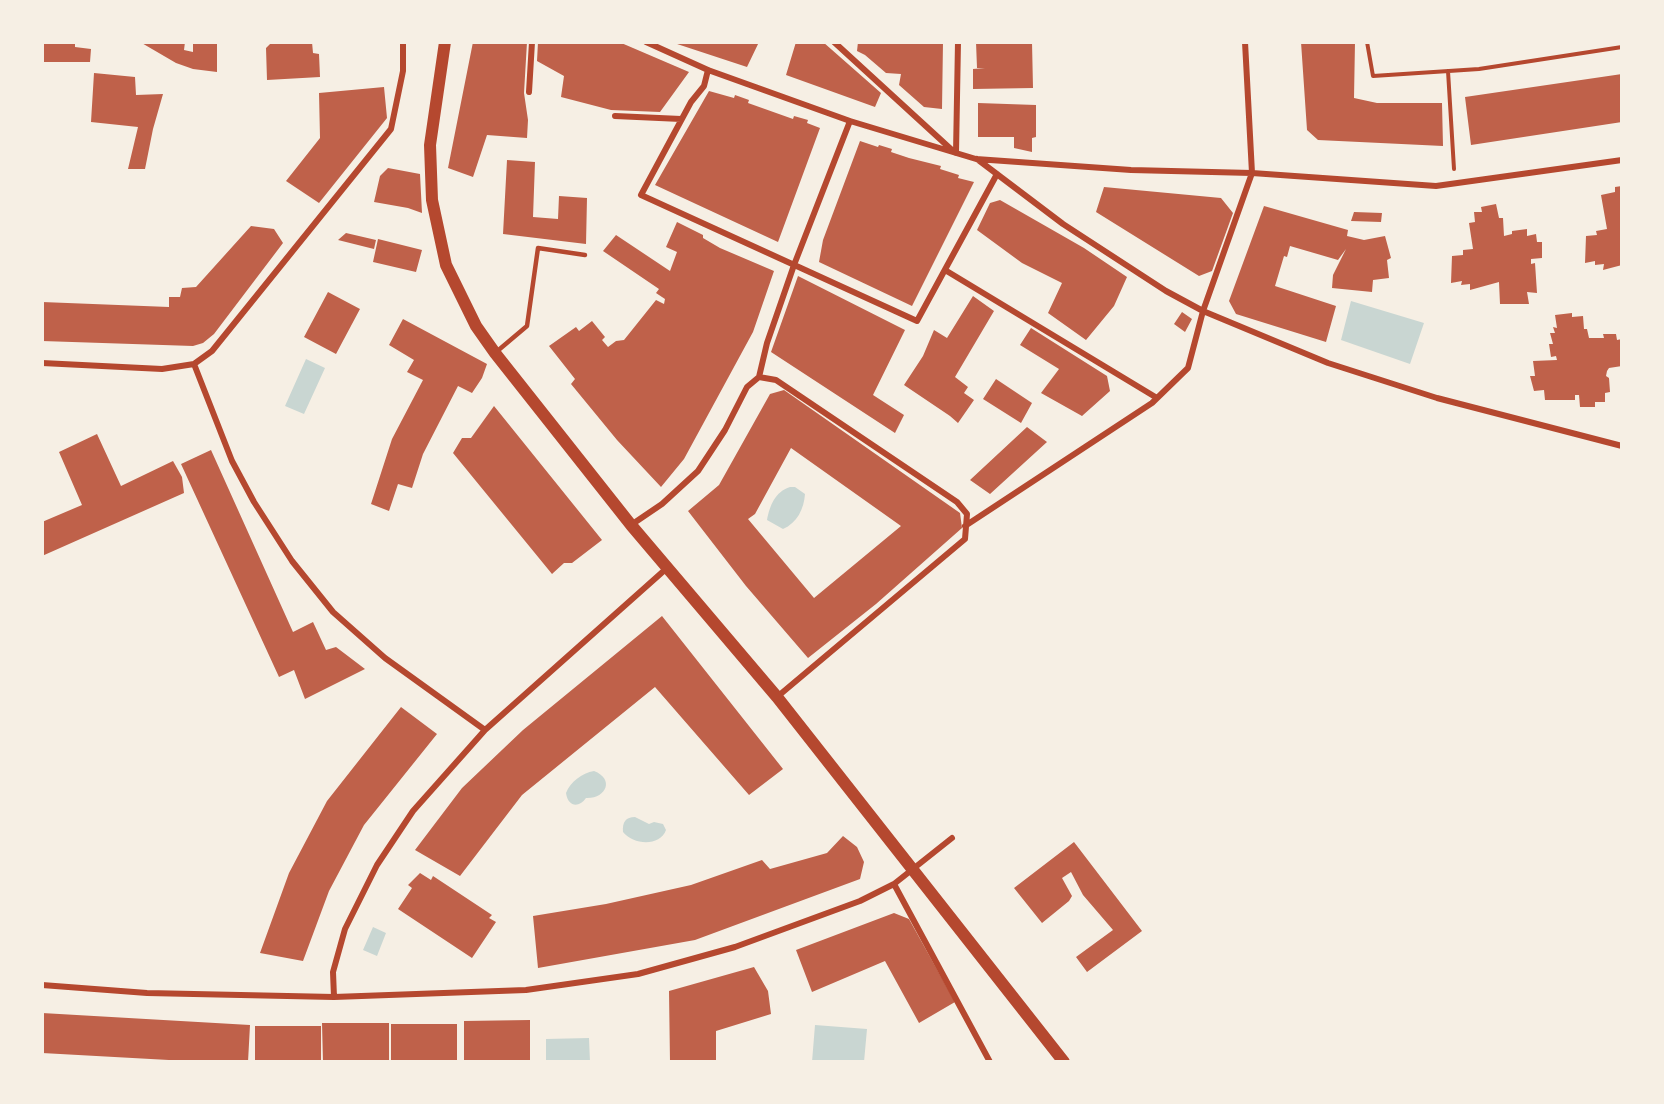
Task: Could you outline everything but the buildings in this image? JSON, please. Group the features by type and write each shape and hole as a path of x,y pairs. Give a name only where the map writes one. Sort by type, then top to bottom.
{"main road":[{"path":"444,42 430,145 432,200 446,265 476,326 631,525 777,697 1062,1061"}],"street":[{"path":"42,363 162,369 194,364 212,351 391,129 403,71 403,42"},
{"path":"529,92 532,42"},
{"path":"646,42 708,70 850,121 976,159 1131,170 1252,173 1436,186 1622,160"},
{"path":"834,42 956,153"},
{"path":"956,153 958,42"},
{"path":"966,526 1157,398 1188,368 1203,311 1252,173 1245,42"},
{"path":"708,70 704,86 681,119 641,195 917,321 996,174"},
{"path":"615,117 681,119"},
{"path":"631,525 662,504 698,471 725,430 747,387 759,377 767,343 794,265 850,121"},
{"path":"976,159 1063,224 1166,291 1203,311 1328,363 1437,398 1622,446"},
{"path":"945,270 1157,398"},
{"path":"194,364 232,461 254,502 291,561 333,612 385,658 485,730"},
{"path":"759,377 776,380 957,502 967,514 964,539 777,697"},
{"path":"334,997 333,972 345,928 377,865 413,811 485,730 667,568"},
{"path":"42,985 147,993 334,997 526,990 638,974 735,947 860,902 894,884 952,838"},
{"path":"894,884 990,1062"}],"lane":[{"path":"495,353 527,326 538,248 585,255"}],"path":[{"path":"1367,42 1373,76 1479,69 1622,47"},
{"path":"1448,71 1455,183"}],"shaded area":[{"path":"1351,301 1424,323 1410,364 1341,340"},
{"path":"306,359 325,368 304,414 285,406"},
{"path":"795,487 805,494 804,500 796,519 783,529 767,520 774,500 780,492"},
{"path":"594,771 601,774 606,783 603,792 586,798 577,805 571,803 566,793 570,785 581,776"},
{"path":"635,817 649,824 654,822 663,824 666,830 663,836 652,842 639,842 627,836 623,832 624,823 627,819"},
{"path":"373,927 386,933 377,956 363,950"},
{"path":"815,1025 867,1029 864,1062 812,1062"},
{"path":"589,1038 590,1062 546,1062 546,1039"}]}
